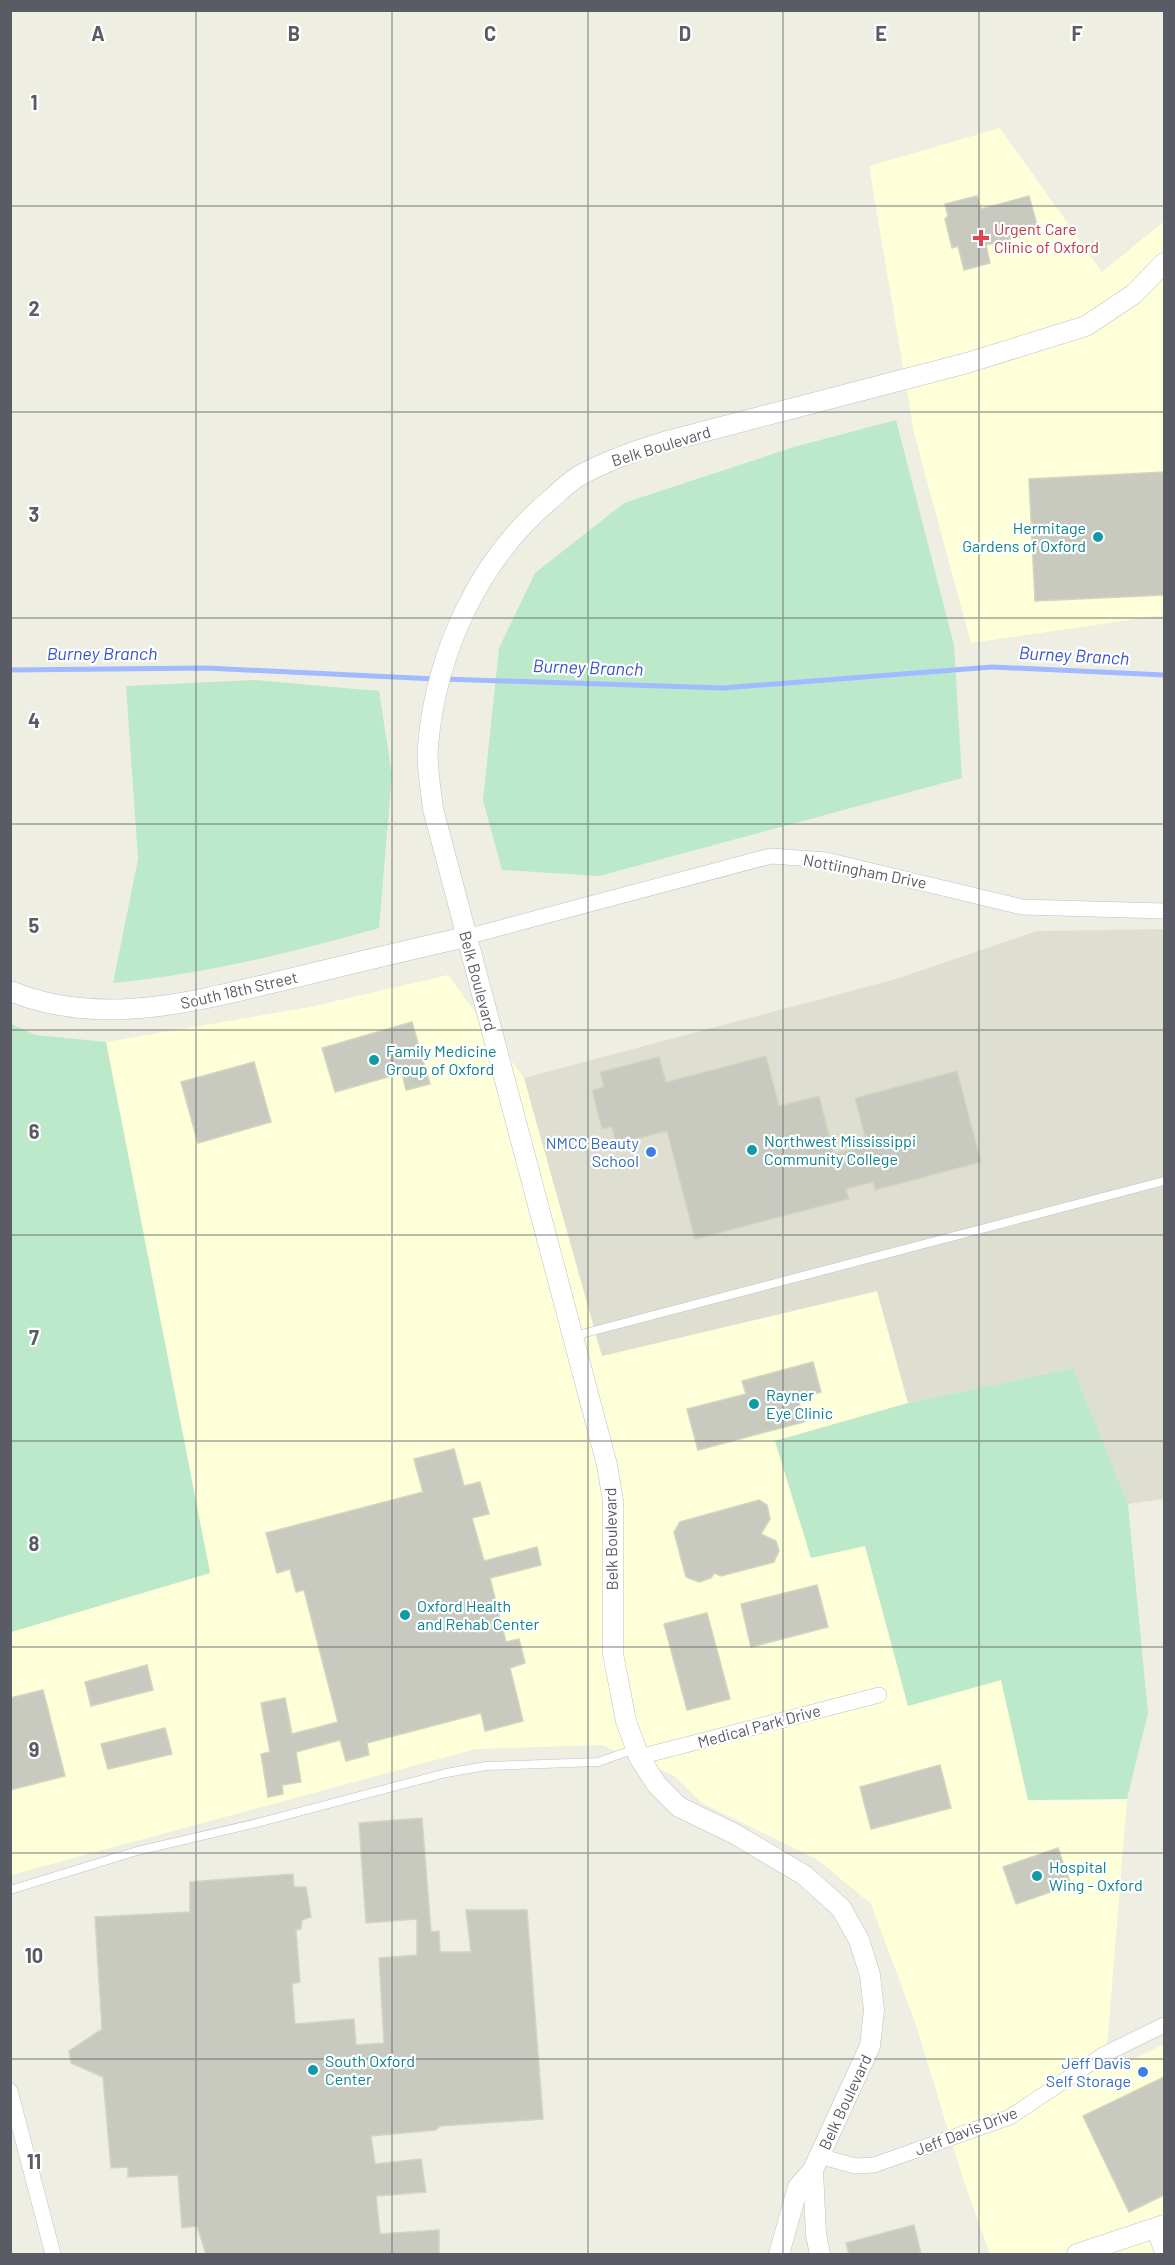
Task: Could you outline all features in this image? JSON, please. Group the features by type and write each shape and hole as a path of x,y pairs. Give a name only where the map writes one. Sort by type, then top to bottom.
{"street":[{"name":"Belk Boulevard","path":"779,2254 798,2187 816,2163 849,2097 870,2046 874,2010 870,1975 859,1940 841,1908 804,1875 733,1833 678,1807 657,1785 638,1753 626,1721 613,1654 612,1492 607,1465 433,809 428,748 432,718 440,679 452,640 475,592 502,547 535,513 577,477 622,455 664,442 967,363 1086,326 1134,294 1164,263"},
{"name":"Nottiingham Drive","path":"466,937 771,856 826,860 1022,907 1164,911"},
{"name":"South 18th Street","path":"10,991 26,998 70,1007 140,1010 259,986 466,937"},
{"name":"Medical Park Drive","path":"638,1753 879,1695"},
{"name":"Jeff Davis Drive","path":"816,2163 874,2165 1010,2117 1103,2055 1164,2025"},
{"path":"10,2091 53,2254"},
{"name":"Belk Boulevard","path":"816,2163 816,2235 820,2254"},
{"path":"1077,2254 1159,2227 1163,2254"}],"lane":[{"path":"573,1336 1164,1181"},
{"path":"10,1890 137,1851 446,1773 486,1766 598,1762 638,1753"}],"shaded area":[{"path":"1000,128 1102,272 1162,223 1164,217 1164,615 971,643 914,433 869,166"},
{"path":"896,420 954,645 962,778 599,876 502,870 483,800 499,648 535,573 624,503 794,447"},
{"path":"254,680 379,691 392,775 379,928 247,961 181,974 113,983 138,859 126,686"},
{"path":"1164,929 1164,1499 1128,1504 1073,1368 908,1403 877,1291 602,1356 524,1078 896,979 1037,931"},
{"path":"448,975 524,1078 602,1356 877,1291 908,1403 775,1441 865,1546 908,1706 1001,1680 1028,1800 1127,1799 1105,2073 1164,2044 1164,2254 990,2254 964,2182 915,2022 871,1904 818,1860 702,1803 673,1775 602,1745 476,1749 11,1875 11,1632 210,1573 106,1042 310,1007"},
{"path":"11,1024 36,1035 106,1042 210,1573 11,1632"},
{"path":"1073,1368 1128,1504 1148,1713 1127,1799 1028,1800 1001,1680 908,1706 865,1546 811,1558 775,1441 908,1403"}],"building":[{"name":"Urgent Care Clinic of Oxford","path":"977,196 981,209 1029,196 1039,232 986,245 990,263 964,270 958,246 952,248 945,219 948,216 945,204"},
{"name":"Hermitage Gardens of Oxford","path":"1164,472 1164,595 1035,601 1029,479"},
{"name":"Family Medicine Group of Oxford","path":"412,1022 430,1084 406,1090 402,1073 335,1092 322,1048"},
{"name":"Northwest Mississippi Community College","path":"766,1056 779,1106 819,1096 834,1154 867,1145 855,1098 957,1071 981,1162 875,1190 873,1182 846,1189 849,1199 695,1239 667,1131 616,1144 612,1127 602,1129 592,1090 604,1087 600,1072 659,1057 666,1082"},
{"path":"254,1062 271,1122 198,1143 181,1082"},
{"name":"Rayner Eye Clinic","path":"813,1362 821,1392 798,1398 804,1422 698,1450 687,1409 746,1394 742,1381"},
{"name":"Oxford Health and Rehab Center","path":"454,1449 464,1486 480,1482 489,1514 472,1518 484,1561 537,1547 541,1565 490,1578 506,1642 519,1639 525,1663 510,1668 523,1721 485,1731 481,1713 367,1743 369,1755 346,1761 340,1740 296,1752 301,1782 282,1785 283,1794 268,1797 261,1754 270,1752 261,1703 285,1698 292,1734 338,1722 304,1590 296,1592 290,1569 277,1573 266,1533 423,1492 414,1459"},
{"path":"759,1500 767,1505 770,1519 761,1534 776,1541 779,1551 774,1562 721,1576 714,1573 711,1578 699,1582 686,1577 674,1532 680,1522"},
{"path":"817,1585 828,1627 751,1647 741,1604"},
{"path":"707,1613 730,1699 687,1710 664,1624"},
{"path":"147,1665 153,1690 91,1706 85,1682"},
{"path":"43,1690 65,1776 10,1790 10,1698"},
{"path":"165,1728 172,1754 108,1769 101,1744"},
{"path":"940,1765 951,1808 871,1829 860,1787"},
{"name":"South Oxford Center","path":"422,1818 431,1932 439,1931 440,1952 471,1952 466,1910 527,1910 543,2119 440,2126 436,2130 371,2136 375,2164 421,2159 426,2192 376,2196 380,2234 439,2230 439,2254 206,2254 197,2226 182,2228 178,2175 128,2177 128,2167 111,2168 103,2077 71,2063 69,2051 102,2029 95,1917 190,1912 190,1882 293,1874 294,1887 306,1887 311,1917 302,1920 301,1929 296,1930 300,1982 292,1984 295,2024 354,2019 356,2045 384,2043 379,1958 417,1955 417,1919 366,1923 359,1823"},
{"name":"Hospital Wing - Oxford","path":"1058,1848 1071,1885 1016,1904 1003,1867"},
{"path":"1164,2077 1164,2195 1129,2212 1083,2116"},
{"path":"914,2225 921,2254 849,2254 846,2243"}],"waterway":[{"name":"Burney Branch","path":"444,679 723,688 992,667 1164,675"},
{"name":"Burney Branch","path":"10,670 206,668 435,679"}],"place":[{"name":"Urgent Care Clinic of Oxford","path":"981,238"},
{"name":"Hermitage Gardens of Oxford","path":"1098,537"},
{"name":"Family Medicine Group of Oxford","path":"374,1060"},
{"name":"Northwest Mississippi Community College","path":"752,1150"},
{"name":"NMCC Beauty School","path":"651,1152"},
{"name":"Rayner Eye Clinic","path":"754,1404"},
{"name":"Oxford Health and Rehab Center","path":"405,1615"},
{"name":"Hospital Wing - Oxford","path":"1037,1876"},
{"name":"South Oxford Center","path":"313,2070"},
{"name":"Jeff Davis Self Storage","path":"1143,2072"}]}
